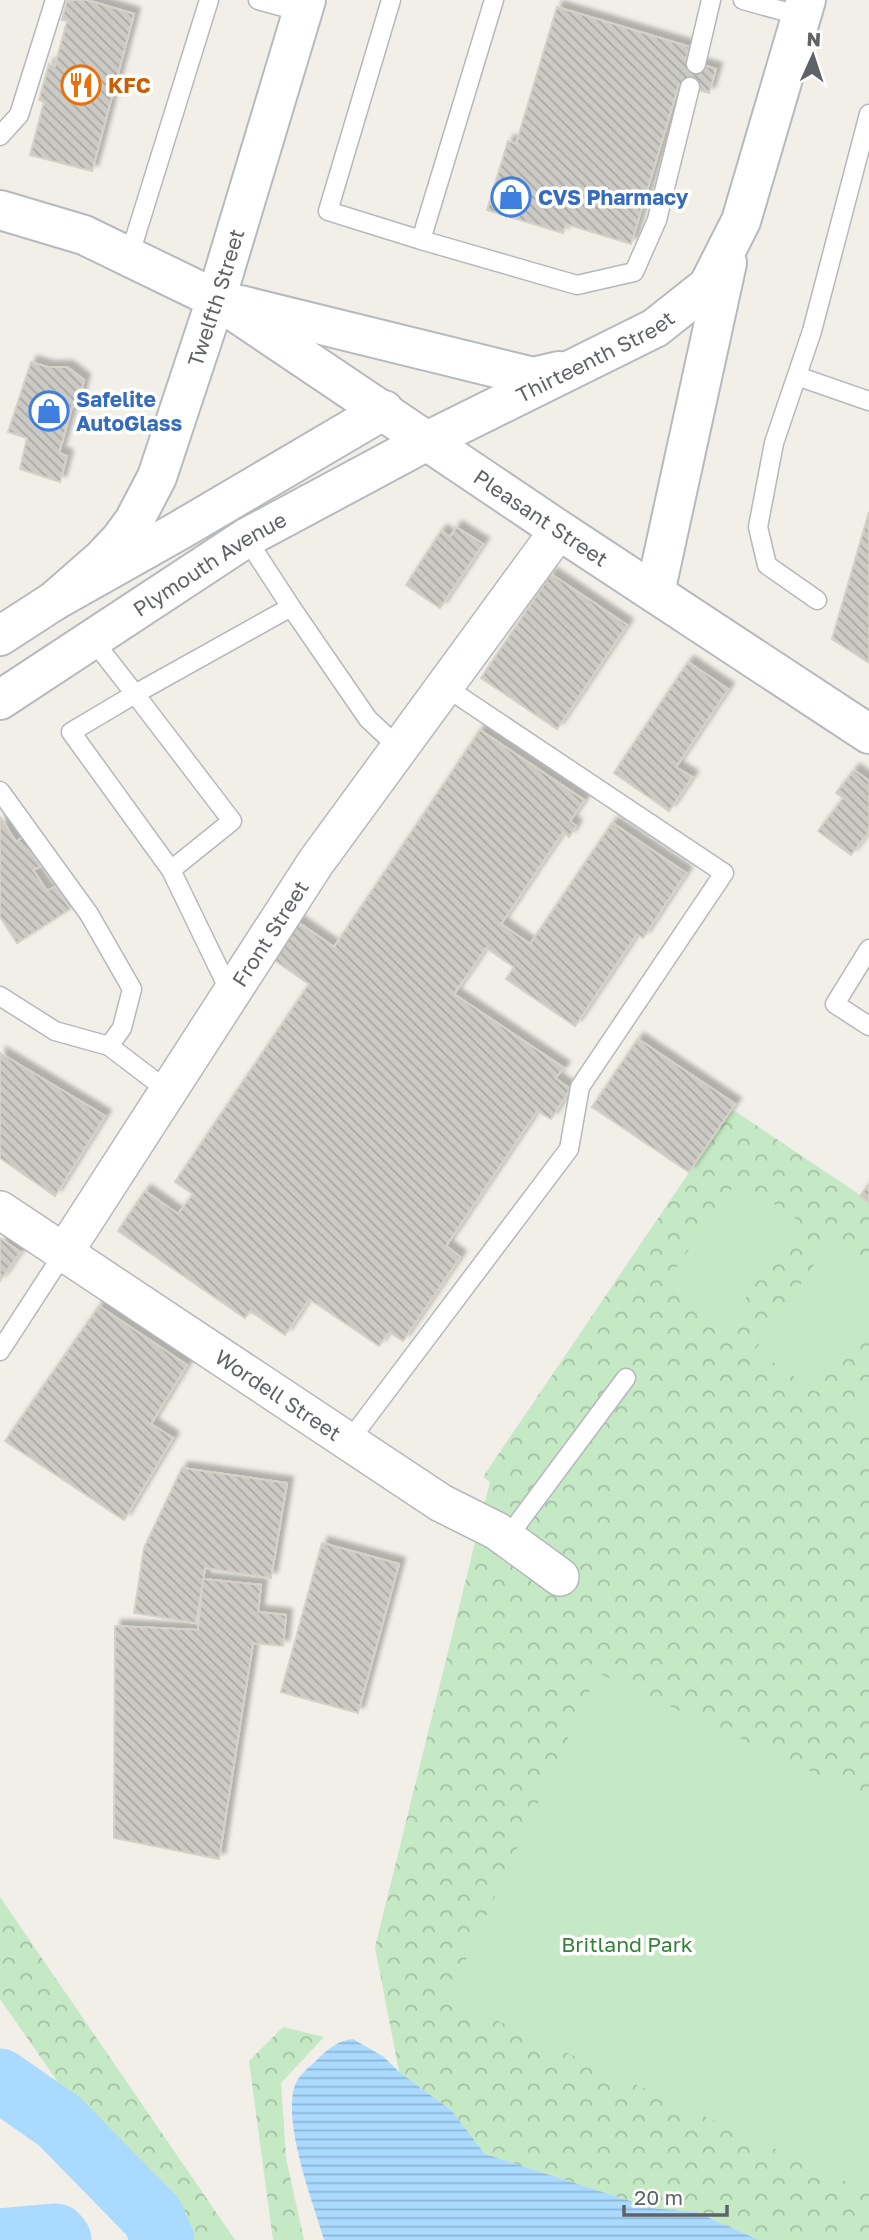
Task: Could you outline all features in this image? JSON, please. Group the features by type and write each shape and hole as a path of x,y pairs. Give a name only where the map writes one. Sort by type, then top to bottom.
{"main road":[{"name":"Twelfth Street","path":"54,601 120,540 146,500 166,453 216,299 304,6"},
{"name":"Thirteenth Street","path":"428,442 655,328 708,286 741,221 804,8"},
{"name":"Pleasant Street","path":"0,210 84,235 216,299 869,734"},
{"name":"Thirteenth Street","path":"655,593 732,240"},
{"name":"Pleasant Street","path":"216,299 533,377 575,368"},
{"name":"Plymouth Avenue","path":"0,636 54,601 384,410"},
{"name":"Plymouth Avenue","path":"0,701 246,538 428,442"}],"street":[{"name":"Front Street","path":"65,1251 316,862 559,530"},
{"name":"Wordell Street","path":"0,1210 441,1503 507,1538 559,1577"}],"lane":[{"path":"0,136 19,115 55,0"},
{"path":"129,257 209,0"},
{"path":"258,0 304,6"},
{"path":"391,0 328,211 421,240 577,285 634,272 657,220 690,87"},
{"path":"421,240 494,0"},
{"path":"696,64 711,0"},
{"path":"743,0 804,8"},
{"path":"817,600 767,565 758,527 774,443 815,318 869,114"},
{"path":"797,376 869,401"},
{"path":"246,538 368,719 399,748"},
{"path":"231,994 172,870 71,732 291,607"},
{"path":"92,639 232,821 172,870"},
{"path":"349,1441 569,1149 580,1087 724,873 444,687"},
{"path":"0,791 89,914 132,989 122,1028 109,1046"},
{"path":"869,949 835,1003 869,1026"},
{"path":"0,996 55,1031 109,1046 168,1091"},
{"name":"Front Street","path":"0,1350 65,1251"},
{"path":"507,1538 626,1378"}],"green space":[{"name":"Britland Park","path":"732,1109 869,1201 869,2240 759,2240 696,2212 652,2208 485,2154 451,2110 399,2072 375,1947 490,1482 483,1477"},
{"path":"738,1179 799,1221 725,1328 664,1285"},
{"path":"829,1243 869,1271 869,1316 816,1392 755,1350"},
{"path":"869,1378 869,1428 845,1412"},
{"path":"598,1673 869,1798 869,2192 448,1998"},
{"path":"0,1897 235,2240 168,2240 0,1999"},
{"path":"283,2027 324,2037 281,2083 286,2158 304,2240 273,2240 249,2061"}],"water":[{"path":"353,2039 384,2057 399,2072 451,2110 485,2154 652,2208 696,2212 759,2240 324,2240 300,2162 292,2101 295,2085 304,2071 333,2046"}],"building":[{"path":"67,0 87,0 134,14 92,171 30,155 44,102 39,100 49,64 55,66 67,21 62,20"},
{"path":"557,7 690,47 685,60 716,69 709,93 679,84 631,244 566,224 563,233 487,210 508,141 516,144"},
{"path":"31,362 47,367 67,367 84,380 78,404 72,407 59,453 67,456 60,482 20,469 27,438 8,432"},
{"path":"869,512 869,663 832,639"},
{"path":"456,527 483,544 440,608 406,585 441,531 450,537"},
{"path":"551,574 627,625 557,729 481,678"},
{"path":"688,662 728,689 676,767 692,777 669,811 614,773"},
{"path":"480,730 584,800 570,821 576,826 569,837 563,832 501,924 530,944 612,823 686,873 643,938 637,934 575,1026 506,979 514,967 486,948 454,994 564,1068 555,1078 570,1089 551,1119 537,1111 446,1246 460,1257 403,1341 389,1332 379,1346 309,1299 285,1335 250,1311 245,1318 118,1231 145,1191 178,1214 193,1194 175,1182 309,984 271,958 296,921 334,947"},
{"path":"854,770 869,781 869,831 851,855 818,831 843,798 836,793"},
{"path":"0,817 16,842 23,837 41,866 33,870 47,891 56,886 70,909 17,943 0,917"},
{"path":"638,1039 735,1104 689,1172 592,1107"},
{"path":"0,1053 105,1116 55,1196 0,1158"},
{"path":"869,1184 869,1203 860,1196"},
{"path":"0,1238 20,1252 0,1281"},
{"path":"99,1306 187,1365 151,1424 173,1438 124,1520 5,1441"},
{"path":"182,1468 287,1483 271,1578 205,1568 196,1623 134,1613 144,1548"},
{"path":"322,1543 399,1564 358,1713 281,1692"},
{"path":"203,1579 261,1585 258,1612 286,1615 283,1646 253,1643 219,1859 114,1838 115,1626 198,1630"}],"waterway":[{"path":"0,2080 59,2121 153,2217 163,2240"},
{"path":"0,2240 56,2235 60,2240"}],"place":[{"name":"KFC","path":"81,85"},
{"name":"CVS Pharmacy","path":"511,197"},
{"name":"Safelite AutoGlass","path":"49,411"}]}
